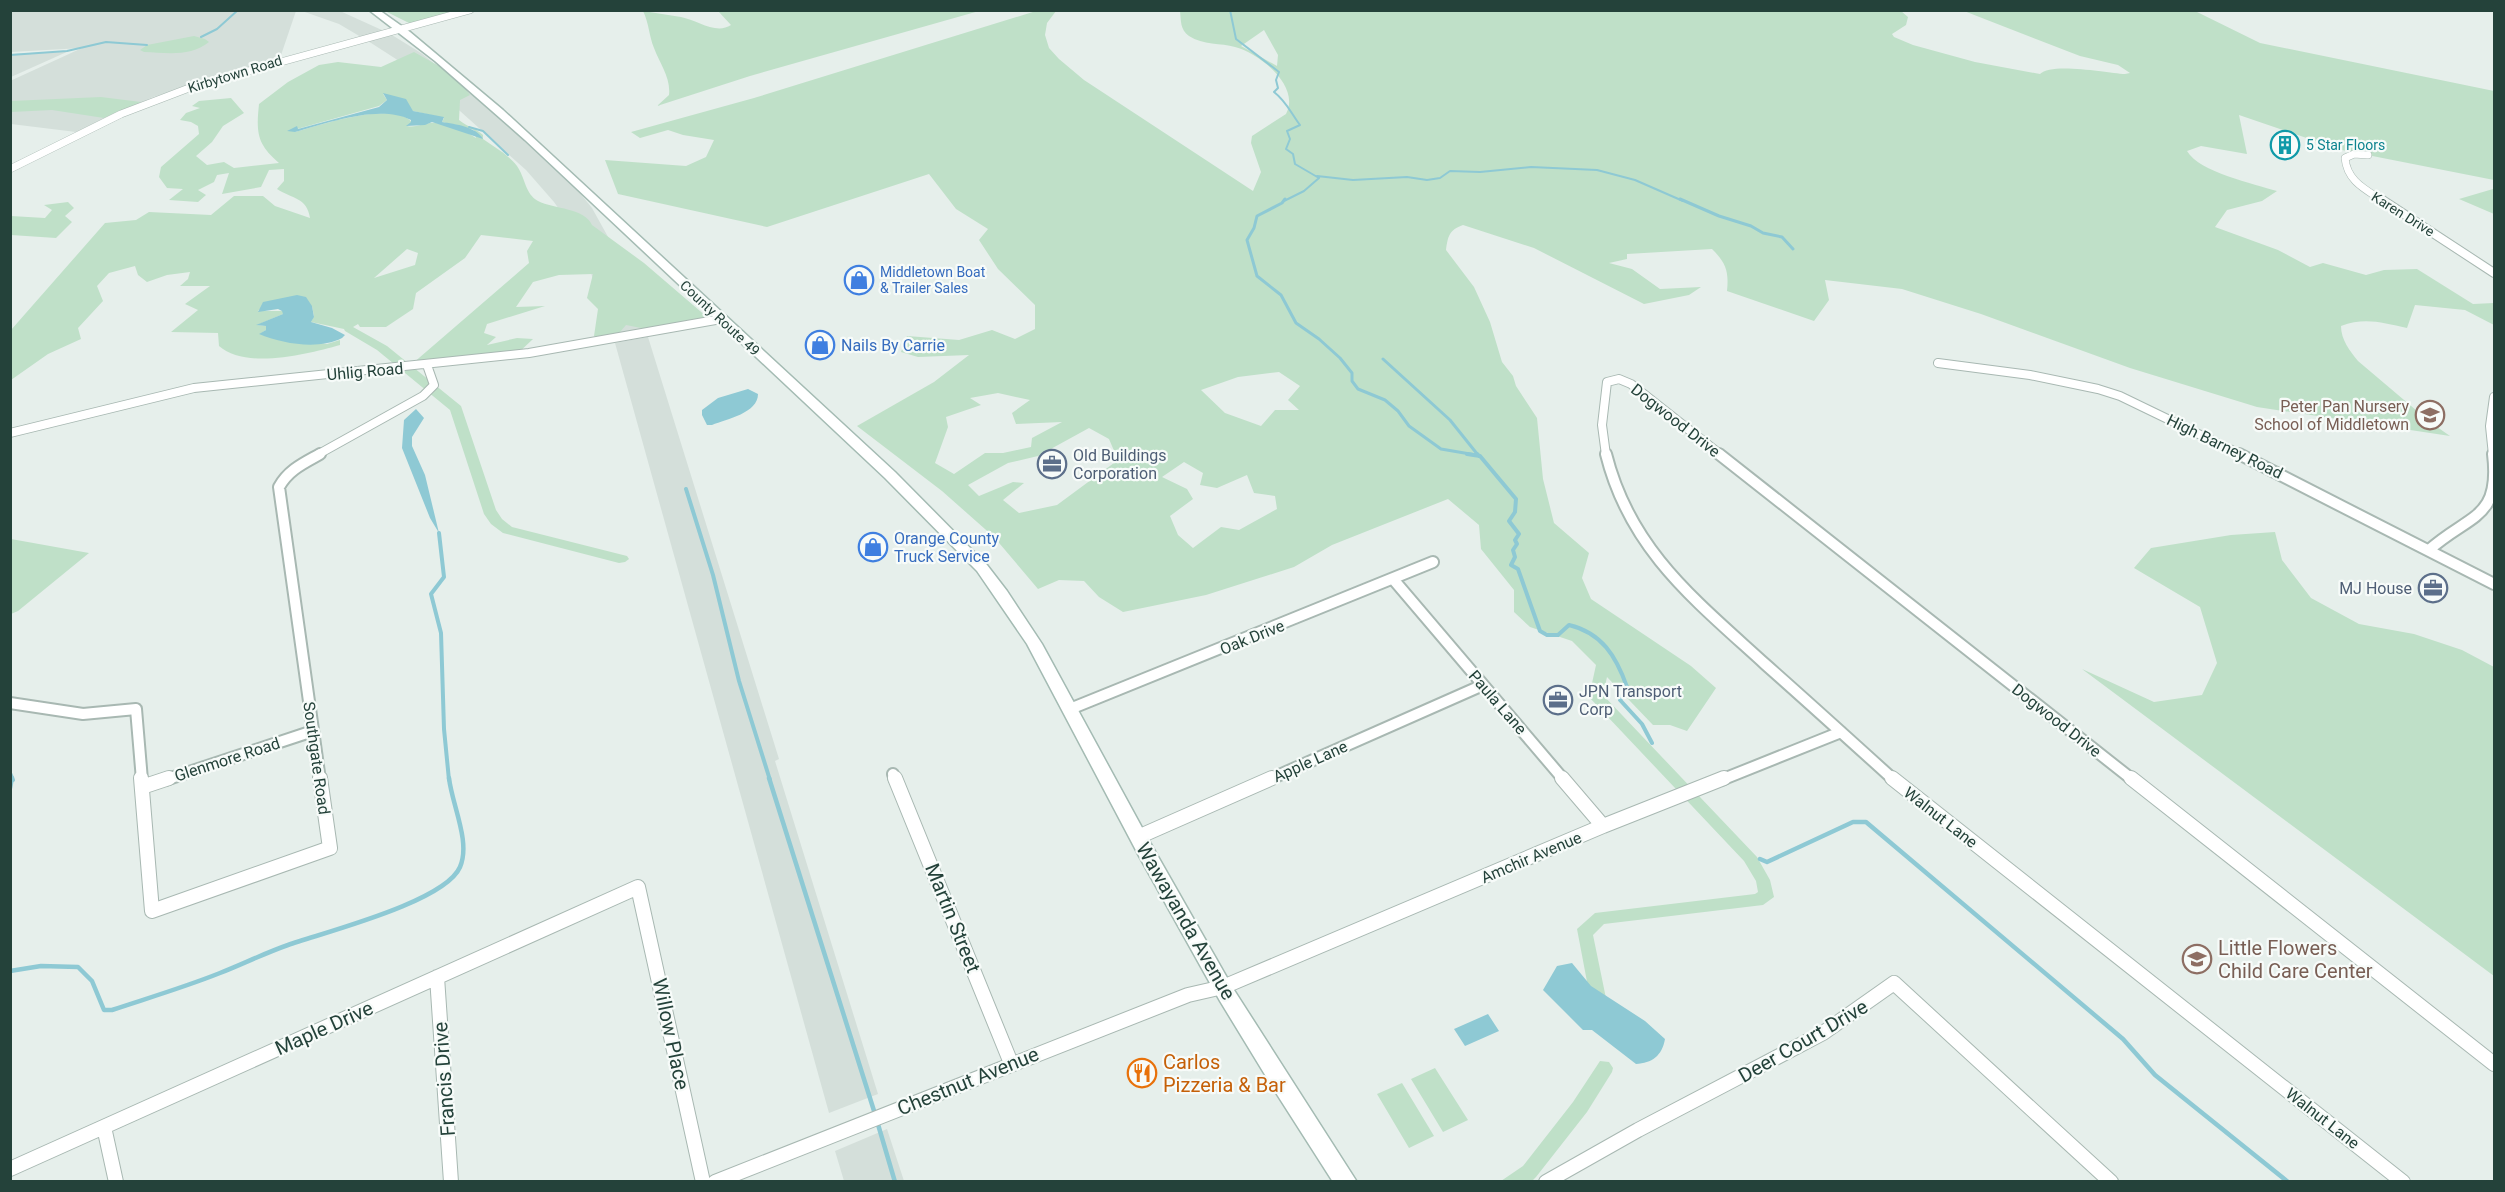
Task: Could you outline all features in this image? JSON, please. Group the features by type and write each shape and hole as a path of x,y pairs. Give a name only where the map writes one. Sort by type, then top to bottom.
{"street":[{"name":"County Route 49","path":"373,10 404,30 449,66 535,142 895,480 955,538 1002,594 1039,653"},
{"name":"Kirbytown Road","path":"10,169 127,111 184,89 470,10"},
{"name":"Karen Drive","path":"2368,155 2354,154 2345,158 2346,171 2356,183 2494,273"},
{"name":"Uhlig Road","path":"10,434 194,388 529,353 721,319"},
{"name":"High Barney Road","path":"1938,363 2063,381 2097,388 2120,396 2261,464 2494,584"},
{"name":"Southgate Road","path":"10,703 83,714 136,709 152,911 330,848 279,487 284,477 296,467 423,396 434,385 427,365"},
{"name":"Walnut Lane","path":"1619,379 1610,380 1606,384 1603,444 1619,496 1646,544 1683,590 1903,788 2403,1182"},
{"name":"Dogwood Drive","path":"1619,379 1631,384 2494,1064"},
{"path":"2429,550 2437,542 2475,519 2488,502 2494,472 2490,422 2494,397"},
{"name":"Oak Drive","path":"1070,709 1433,562"},
{"name":"Paula Lane","path":"1393,579 1603,826"},
{"name":"Wawayanda Avenue","path":"1039,653 1138,837 1223,987 1299,1112 1346,1182"},
{"name":"Apple Lane","path":"1138,837 1483,686"},
{"name":"Glenmore Road","path":"142,787 313,731"},
{"name":"Amchir Avenue","path":"1223,987 1603,826 1841,732"},
{"name":"Martin Street","path":"893,774 1011,1063"},
{"name":"Maple Drive","path":"10,1169 638,887"},
{"name":"Willow Place","path":"638,887 703,1182"},
{"name":"Francis Drive","path":"436,977 451,1182"},
{"name":"Deer Court Drive","path":"1546,1182 1695,1100 1788,1054 1863,1008 1894,983 2111,1182"},
{"name":"Chestnut Avenue","path":"715,1182 1011,1063 1124,1022 1188,995 1223,987"},
{"path":"104,1127 116,1182"}],"shaded area":[{"path":"11,11 296,11 280,58 153,97 76,132 11,124 10,81 82,48 11,52"},
{"path":"302,11 340,11 384,31 361,37 339,24"},
{"path":"392,35 421,53 479,99 566,176 592,208 617,253 642,329 610,334 587,260 571,226 554,202 526,170 451,103 396,59 368,41"},
{"path":"69,51 11,77 11,54"},
{"path":"648,337 779,759 775,761 878,1094 829,1113 615,343"},
{"path":"887,1129 904,1181 844,1181 835,1151"}],"green space":[{"path":"385,11 458,11 411,24"},
{"path":"643,11 681,17 713,28 725,28 731,25 718,11 979,11 750,76 657,106 669,95 669,89"},
{"path":"1036,11 1056,11 1047,23 1045,35 1049,48 1059,59 1084,80 1253,191 1261,172 1251,143 1252,136 1286,114 1289,103 1288,93 1283,82 1266,63 1245,50 1194,39 1186,34 1182,28 1180,11 1901,11 1908,17 1906,25 1892,34 1913,45 1975,62 2040,74 2067,68 2125,74 2130,73 2118,65 2080,56 1964,11 2195,11 2260,43 2494,91 2494,180 2342,150 2239,115 2247,154 2201,146 2187,151 2193,158 2215,171 2277,191 2262,201 2227,210 2215,227 2278,250 2310,267 2323,263 2366,275 2384,270 2417,269 2473,304 2494,303 2494,325 2465,310 2415,305 2407,328 2366,321 2341,326 2344,341 2358,361 2450,436 2257,407 2130,368 1981,314 1902,289 1825,280 1829,300 1814,321 1727,291 1726,268 1712,249 1627,254 1627,259 1609,263 1632,269 1660,289 1701,287 1689,295 1644,304 1534,248 1463,225 1452,231 1446,250 1474,287 1490,322 1502,362 1513,376 1516,386 1537,418 1543,479 1554,523 1589,553 1582,578 1591,599 1691,666 1716,688 1687,731 1670,725 1653,725 1607,677 1603,695 1757,857 1770,880 1774,897 1763,905 1604,924 1593,935 1608,1008 1592,1008 1577,929 1595,913 1755,894 1758,892 1756,881 1744,861 1589,697 1596,665 1572,641 1530,627 1514,612 1514,590 1481,549 1479,525 1448,499 1332,545 1294,567 1206,595 1123,612 1099,597 1084,581 1059,580 1038,589 994,537 942,491 857,426 934,382 969,355 918,357 901,352 907,336 959,340 992,330 1015,339 1035,329 1035,305 998,269 979,240 988,229 956,209 929,174 767,227 618,194 605,160 686,166 706,157 714,140 668,130 640,138 631,132 754,98","holes":["1264,30 1278,55 1277,66 1241,46","1279,372 1300,386 1288,400 1299,410 1275,410 1261,426 1225,413 1201,390 1238,377","998,393 1030,400 1012,413 1016,424 1062,422 1032,438 1031,447 1003,453 985,453 954,474 935,463 948,427 946,417 981,405 970,398","1089,428 1109,439 1118,460 1057,505 1019,513 1003,500 1024,483 1013,482 979,496 968,485 1008,463 1038,456","1184,462 1203,473 1200,485 1217,488 1247,475 1254,493 1275,496 1277,509 1239,530 1221,527 1193,548 1178,535 1170,516 1193,499 1187,489 1162,477"]},
{"path":"194,36 209,42 187,52 144,52 140,50 147,45"},
{"path":"414,52 455,75 470,95 460,100 459,120 483,135 483,139 514,162 534,198 545,204 583,215 592,225 644,263 707,317 646,329 626,325 614,339 600,341 594,336 598,309 587,298 593,274 559,275 533,282 516,307 545,306 487,324 484,333 496,337 487,345 517,338 533,339 516,355 412,364 529,263 527,251 533,241 481,235 465,258 416,293 413,309 386,327 360,327 358,324 353,327 387,346 461,406 496,510 502,519 512,527 627,556 629,559 625,562 619,563 503,533 491,524 484,514 450,410 377,350 344,329 311,322 314,316 312,306 263,306 258,311 283,311 283,314 257,325 266,326 266,330 260,334 327,344 340,340 340,345 295,356 261,359 245,357 219,346 218,333 171,332 198,310 185,304 210,286 180,286 188,279 190,272 167,275 147,282 138,275 135,266 109,273 97,286 103,301 78,328 81,339 48,354 11,380 11,330 105,223 136,220 149,212 211,215 234,196 263,196 275,206 310,218 302,202 277,189 284,181 284,169 269,170 261,187 222,194 229,173 217,175 214,182 198,190 206,195 198,202 169,200 183,189 167,188 159,177 161,167 199,134 198,126 180,120 186,113 200,108 192,106 199,101 231,98 244,113 223,126 212,142 196,156 207,165 224,162 234,168 279,163 262,144 258,130 259,104 288,82 319,65 338,62 381,67","holes":["383,94 413,111 444,118 442,122 474,130 476,138 440,124 407,126 412,122 403,116 389,113 356,116 295,132 297,126 297,129 379,106 387,100","407,249 418,253 415,265 374,278"]},
{"path":"101,97 141,102 104,118 52,110 11,112 11,101"},
{"path":"2493,189 2494,214 2459,199"},
{"path":"68,202 74,208 65,216 72,222 56,238 11,235 11,216 45,218 52,210 44,205"},
{"path":"2275,532 2282,560 2311,598 2359,624 2414,634 2462,650 2494,667 2494,976 2082,669 2154,702 2202,695 2217,663 2200,607 2134,568 2151,548 2231,535"},
{"path":"11,539 89,553 18,611 11,614"},
{"path":"1600,1061 1609,1062 1613,1068 1612,1072 1587,1112 1536,1177 1532,1181 1501,1181 1523,1166 1573,1102"},
{"path":"1435,1068 1468,1120 1443,1132 1411,1079"},
{"path":"1402,1083 1434,1136 1409,1148 1377,1094"}],"water":[{"path":"383,93 406,99 413,111 444,117 442,122 471,129 483,139 432,122 425,125 406,126 411,120 384,114 369,114 295,132 287,131 297,126 298,129 379,107 387,100"},
{"path":"297,295 306,297 312,306 314,317 311,322 332,328 345,335 333,342 312,345 279,341 259,334 266,330 266,326 256,325 283,314 278,309 258,312 263,302"},
{"path":"748,389 758,394 753,406 733,418 707,425 702,410 718,398"},
{"path":"416,409 424,418 412,437 412,446 425,475 439,533 430,518 402,448 404,420"},
{"path":"1572,963 1591,986 1645,1021 1665,1039 1659,1054 1647,1062 1636,1064 1592,1030 1583,1030 1543,990 1557,966"},
{"path":"1488,1014 1499,1031 1465,1046 1454,1029"}],"waterway":[{"path":"201,37 217,29 238,10"},
{"path":"1230,10 1236,39 1279,72 1276,80 1278,88 1274,92 1285,103 1300,125 1287,131 1290,139 1286,149 1293,154 1295,164 1319,178 1304,191 1284,201"},
{"path":"10,55 67,51 106,42 147,45"},
{"path":"469,127 483,131 508,155"},
{"path":"1317,176 1353,180 1407,177 1427,180 1440,178 1450,171 1480,172 1531,167 1597,170 1635,180 1683,201"},
{"path":"1285,199 1282,203 1257,216 1254,228 1247,240 1257,276 1281,295 1296,323 1340,358 1352,373 1352,381 1358,389 1385,400 1398,411 1409,426 1441,449 1476,455"},
{"path":"1680,199 1719,216 1751,226 1763,233 1782,237 1793,249"},
{"path":"1383,359 1450,420 1478,455"},
{"path":"1467,454 1479,456"},
{"path":"1479,456 1516,499 1515,512 1509,521 1519,534 1515,540 1517,544 1513,550 1515,557 1511,565 1518,569 1540,631 1547,635 1558,635 1569,625 1599,640 1613,656 1627,687 1620,700 1642,724 1652,743"},
{"path":"686,489 713,575 739,681 770,780"},
{"path":"439,533 444,577 431,594 441,633 444,729 449,780"},
{"path":"10,773 13,780"},
{"path":"10,788 12,778"},
{"path":"10,971 41,966 78,967 92,981 104,1010 112,1010 229,970 279,948 409,904 450,880 460,867 463,857 462,835 449,778"},
{"path":"769,778 875,1114"},
{"path":"1760,859 1767,862 1853,822 1866,822 2123,1039 2155,1075 2288,1182"},
{"path":"877,1121 895,1182"}],"place":[{"name":"5 Star Floors","path":"2285,145"},
{"name":"Middletown Boat & Trailer Sales","path":"859,280"},
{"name":"Nails By Carrie","path":"820,345"},
{"name":"Peter Pan Nursery School of Middletown","path":"2430,415"},
{"name":"Old Buildings Corporation","path":"1052,464"},
{"name":"Orange County Truck Service","path":"873,547"},
{"name":"MJ House","path":"2433,588"},
{"name":"JPN Transport Corp","path":"1558,700"},
{"name":"Little Flowers Child Care Center","path":"2197,959"},
{"name":"Carlos Pizzeria & Bar","path":"1142,1073"}]}
